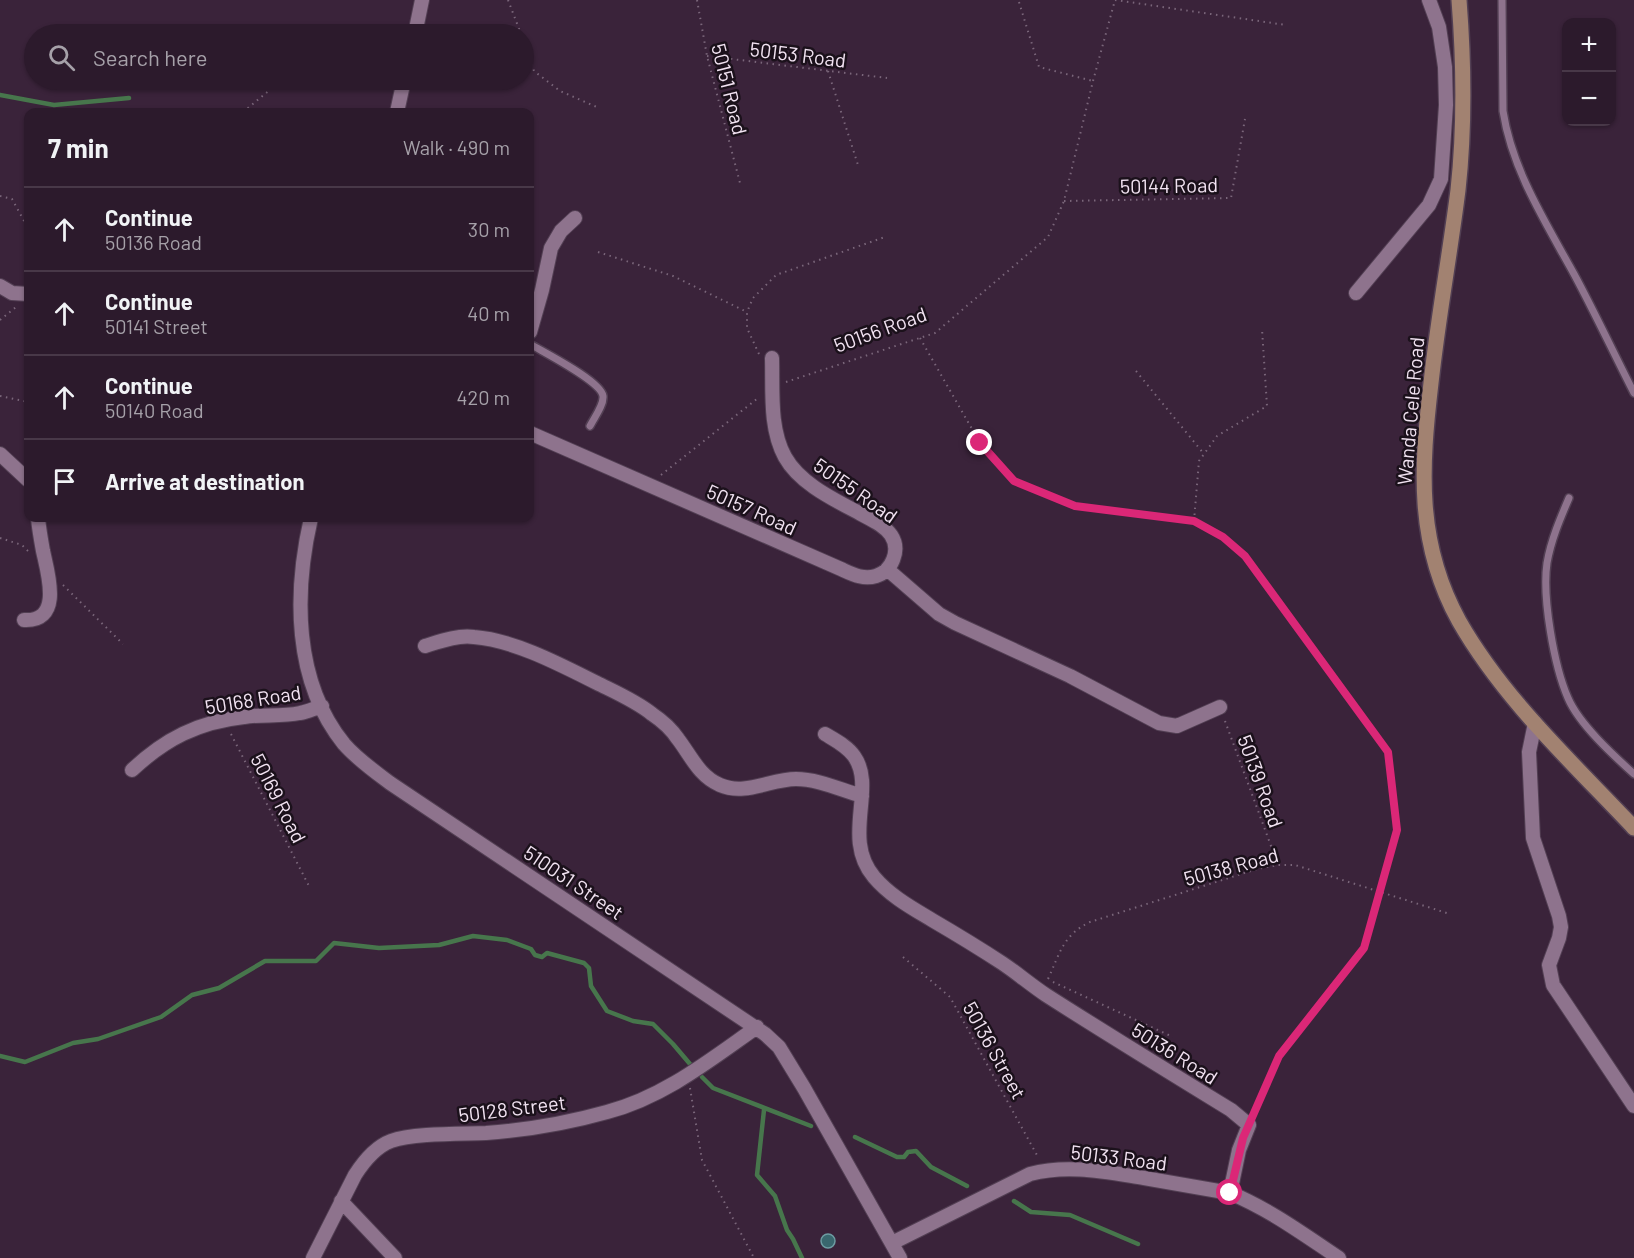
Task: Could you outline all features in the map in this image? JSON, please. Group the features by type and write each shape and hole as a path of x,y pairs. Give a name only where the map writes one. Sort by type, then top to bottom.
{"street":[{"path":"417,24 422,0"},
{"path":"1356,293 1429,206 1441,178 1446,105 1444,67 1438,27 1429,0"},
{"name":"Wanda Cele Road","path":"1460,0 1464,60 1464,129 1424,447 1423,492 1426,523 1433,555 1444,587 1458,619 1478,652 1536,723 1634,828"},
{"path":"398,108 402,90"},
{"path":"534,318 551,248 561,231 575,218"},
{"path":"0,286 12,293 24,294"},
{"name":"50155 Road","path":"766,358 773,386 776,431 785,457 798,473 812,484 878,524 891,535 895,544 894,557 887,569"},
{"path":"534,435 648,485"},
{"path":"0,454 24,476"},
{"name":"50157 Road","path":"648,485 861,578 881,574 887,569"},
{"path":"24,620 38,619 44,613 51,594 39,522"},
{"name":"510031 Street","path":"310,522 300,582 301,631 308,671 331,725 345,745 368,766 757,1027 779,1047 900,1258"},
{"path":"887,569 939,614 1070,676 1159,723 1177,726 1220,707"},
{"path":"425,646 457,637 484,638 519,648 572,671 652,713 676,736 698,769 709,780 721,786 744,789 799,779 862,796"},
{"name":"50168 Road","path":"132,770 161,744 175,736 224,720 300,713 322,706"},
{"path":"1536,723 1529,752 1533,838 1561,927 1549,965 1550,975 1563,1001 1634,1106"},
{"name":"50136 Road","path":"825,734 853,754 861,774 860,841 866,864 873,876 904,903 1231,1110 1249,1125"},
{"name":"50128 Street","path":"313,1258 341,1201 364,1162 381,1146 406,1138 543,1127 609,1112 644,1099 688,1076 757,1027"},
{"path":"1230,1193 1239,1150 1249,1125"},
{"name":"50133 Road","path":"892,1243 1017,1180 1045,1170 1072,1169 1098,1171 1230,1193 1274,1215 1339,1258"},
{"path":"341,1201 395,1258"}],"lane":[{"path":"1502,0 1505,125 1531,196 1634,393"},
{"path":"534,346 600,389 603,395 602,402 590,426"},
{"path":"1569,498 1552,541 1547,564 1547,602 1560,673 1568,699 1583,722 1634,774"}],"path":[{"path":"508,0 517,24"},
{"name":"50151 Road","path":"697,0 706,56 740,183"},
{"path":"1115,0 1286,25"},
{"name":"50156 Road","path":"648,485 773,386 935,333 1048,237 1064,201 1115,0"},
{"path":"1019,2 1039,68 1093,81"},
{"name":"50153 Road","path":"706,56 887,78"},
{"path":"534,71 560,91 599,108"},
{"path":"828,71 858,165"},
{"path":"248,108 270,90"},
{"name":"50144 Road","path":"1064,201 1231,198 1245,119"},
{"path":"0,196 12,199 24,221"},
{"path":"766,358 747,328 747,312 753,298 776,275 885,237"},
{"path":"598,252 673,276 747,312"},
{"path":"0,320 19,305"},
{"path":"1194,521 1199,461 1217,436 1267,406 1262,329"},
{"path":"920,338 980,443 1014,481 1075,506 1194,521 1223,537 1245,556 1388,752 1397,830 1364,948 1279,1056 1249,1125"},
{"path":"1136,370 1204,454"},
{"path":"0,396 24,401"},
{"name":"50139 Road","path":"1220,707 1278,865"},
{"name":"50169 Road","path":"224,720 310,888"},
{"name":"50138 Road","path":"1173,1037 1048,979 1066,940 1075,929 1257,869 1278,865 1295,865 1450,914"},
{"name":"50136 Street","path":"903,957 950,997 1045,1170"},
{"path":"688,1076 702,1160 754,1258"}],"building":[{"path":"828,1234 833,1236 835,1241 833,1246 828,1248 823,1246 821,1241 823,1236"}],"waterway":[{"path":"0,95 54,105 129,98"},
{"path":"0,1056 25,1062 73,1043 98,1039 161,1017 192,995 219,988 265,961 316,961 334,943 379,948 439,945 473,936 507,940 531,949 535,955 542,957 547,953 584,963 589,968 591,986 607,1011 633,1021 653,1024 690,1064"},
{"path":"702,1077 713,1088 811,1126"},
{"path":"764,1110 757,1175 775,1196 787,1230 802,1258"},
{"path":"855,1137 897,1157 904,1157 908,1152 916,1151 931,1167 967,1186"},
{"path":"1014,1201 1031,1212 1070,1215 1138,1244"}],"route":[{"path":"980,443 1014,481 1075,506 1194,521 1223,537 1245,556 1388,752 1397,830 1364,948 1279,1056 1243,1138 1230,1193"}]}
